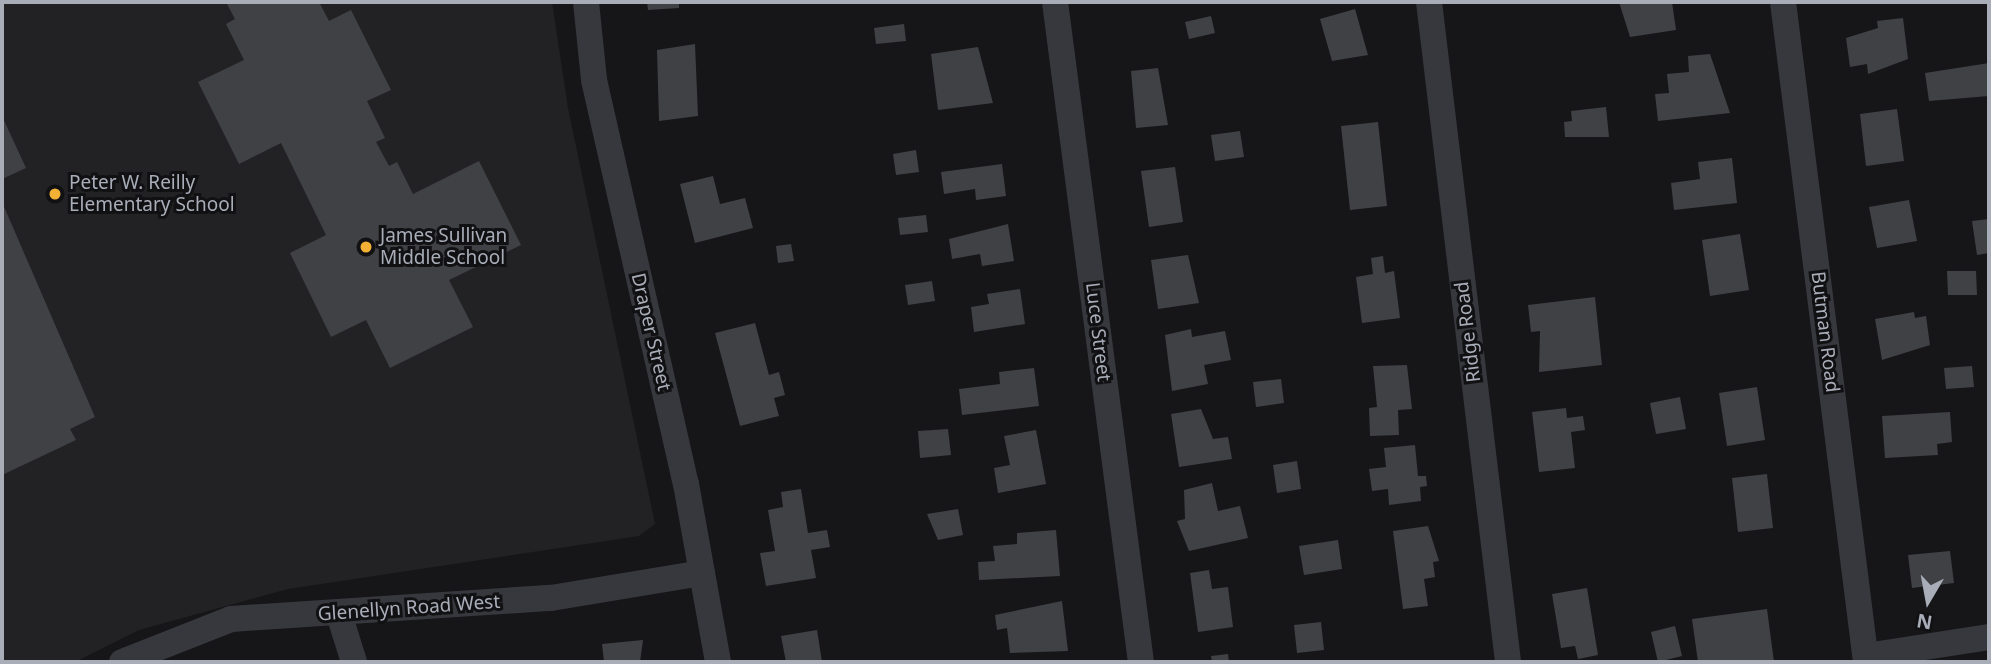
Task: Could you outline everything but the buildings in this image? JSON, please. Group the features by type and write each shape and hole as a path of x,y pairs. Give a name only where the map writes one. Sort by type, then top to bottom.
{"street":[{"name":"Draper Street","path":"586,2 594,80 702,573 718,662"},
{"name":"Luce Street","path":"1055,2 1141,662"},
{"name":"Ridge Road","path":"1429,2 1508,662"},
{"name":"Butman Road","path":"1783,2 1866,659"},
{"name":"Glenellyn Road West","path":"122,662 231,619 551,598 702,573"},
{"path":"339,614 354,662"},
{"path":"1866,659 1989,637"}],"shaded area":[{"name":"James Sullivan Middle School","path":"2,2 552,2 568,108 655,524 639,536 288,589 139,630 75,662 2,662"}],"place":[{"name":"Peter W. Reilly Elementary School","path":"55,194"},
{"name":"James Sullivan Middle School","path":"366,247"}]}
